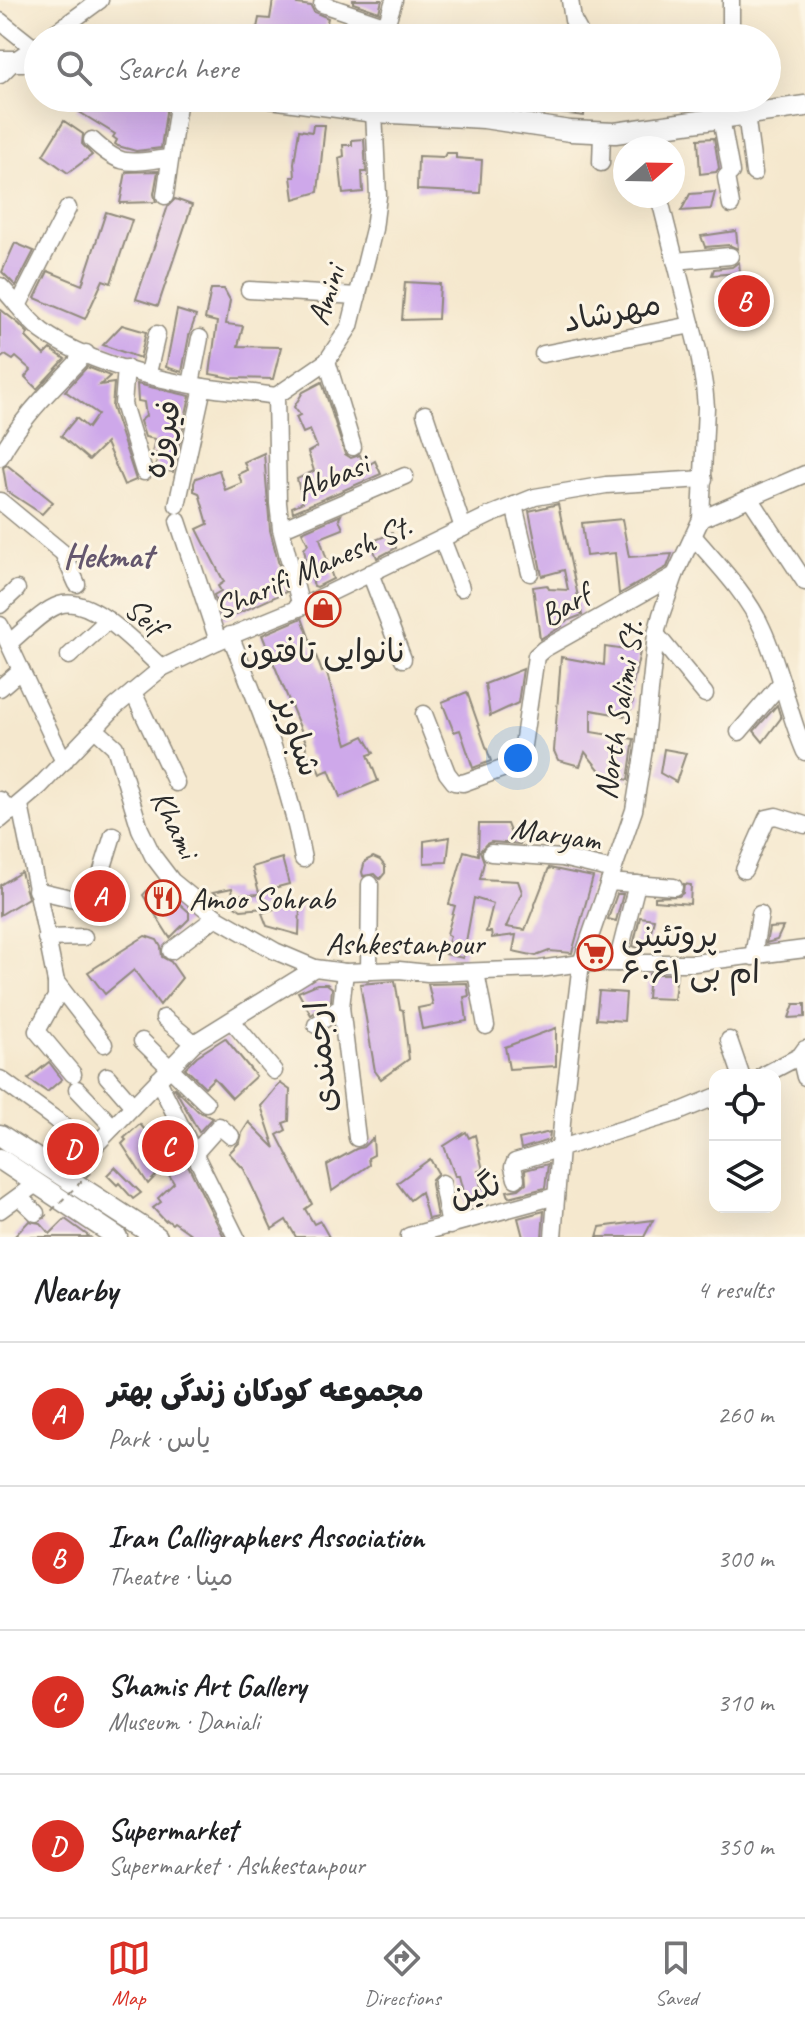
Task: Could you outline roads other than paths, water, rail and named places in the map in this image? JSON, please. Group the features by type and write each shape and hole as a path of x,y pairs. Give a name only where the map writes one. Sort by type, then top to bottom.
{"main road":[{"path":"5,66 24,56"},
{"path":"781,108 805,106"},
{"path":"500,112 570,131 626,136"},
{"path":"658,136 730,112"},
{"path":"0,1135 157,1237"},
{"path":"0,1159 117,1237"}],"street":[{"path":"70,24 100,0"},
{"path":"386,24 394,0"},
{"path":"570,0 575,24"},
{"path":"731,0 731,24"},
{"path":"322,4 366,24"},
{"path":"0,21 24,38"},
{"path":"165,196 177,112"},
{"name":"Amini","path":"276,396 327,361 350,326 374,229 378,196 374,112"},
{"path":"733,112 754,173"},
{"path":"731,205 726,177 731,172 733,112"},
{"path":"601,163 602,133"},
{"path":"92,140 119,162 170,158"},
{"path":"18,306 68,208"},
{"name":"North Salimi St.","path":"553,1237 581,963 634,810 656,634 675,575 701,519 706,407 702,370 662,208"},
{"path":"675,261 730,256"},
{"path":"0,286 42,331 86,353 126,368 197,385 276,396 281,529 301,607"},
{"path":"249,290 358,296"},
{"name":"مهرشاد","path":"543,354 692,325"},
{"path":"148,373 157,334"},
{"name":"فیروزه","path":"177,513 197,385 200,338"},
{"path":"0,457 32,410 86,353"},
{"path":"327,361 353,447"},
{"path":"126,368 123,404 144,472"},
{"path":"425,414 463,528"},
{"path":"701,519 805,474"},
{"name":"Abbasi","path":"281,529 405,476"},
{"name":"Sharifi Manesh St.","path":"8,809 64,762 133,692 162,668 224,638 301,607 514,505 562,490 704,479"},
{"path":"750,498 805,582"},
{"path":"0,501 63,553 77,584"},
{"path":"514,505 530,573"},
{"name":"شباویز","path":"177,513 224,638 279,758 303,859"},
{"path":"694,537 728,575 761,624 782,682 790,717 805,752"},
{"path":"442,539 461,588"},
{"path":"370,573 403,659"},
{"name":"Barf","path":"424,714 447,773 454,782 463,783 516,764 522,752 536,656 675,575"},
{"path":"0,605 17,589"},
{"name":"Seif","path":"9,643 60,605 77,604 108,620 162,668"},
{"path":"69,656 108,620"},
{"path":"0,625 64,762"},
{"path":"656,634 705,694"},
{"path":"0,688 21,670"},
{"path":"739,732 782,682"},
{"path":"133,692 176,783"},
{"name":"Khami","path":"95,729 115,747 140,829 153,856 172,881 216,917 275,951 315,968"},
{"path":"8,809 36,890 56,982 56,997 37,1031 113,1127"},
{"path":"744,870 767,818 776,816 805,825"},
{"path":"36,890 92,903 113,835"},
{"name":"Maryam","path":"491,853 562,858 637,884 674,887"},
{"path":"369,971 370,884"},
{"path":"617,963 637,884"},
{"path":"753,957 760,914"},
{"path":"171,951 216,917"},
{"path":"46,938 84,937"},
{"name":"Ashkestanpour","path":"65,1177 194,1043 315,968 345,972 476,972 540,969 581,963 694,963 805,949"},
{"name":"ارجمندی","path":"345,972 341,1007 357,1138"},
{"path":"476,972 486,1026"},
{"path":"56,982 104,1044"},
{"path":"316,1025 341,1007"},
{"path":"164,1018 194,1043"},
{"path":"232,1021 274,1071"},
{"path":"729,1040 739,1069"},
{"path":"142,1041 164,1074 195,1153 236,1237"},
{"path":"774,1069 802,1052 805,1077"},
{"path":"164,1074 206,1103"},
{"path":"107,1076 133,1106"},
{"path":"0,1079 93,1147"},
{"path":"516,1179 515,1162 676,1113 709,1099"},
{"path":"195,1153 219,1126 231,1136"},
{"path":"0,1210 37,1183"},
{"path":"442,1183 450,1226"},
{"name":"نگین","path":"419,1235 556,1196"},
{"path":"19,1197 40,1216"}],"place":[{"name":"Iran Calligraphers Association","path":"744,301"},
{"name":"نانوایی تافتون","path":"323,609"},
{"name":"مجموعه کودکان زندگی بهتر","path":"100,896"},
{"name":"Amoo Sohrab","path":"163,898"},
{"name":"پروتئینی ام بی ۶۰۶۱","path":"595,953"},
{"name":"Shamis Art Gallery","path":"168,1146"},
{"name":"Supermarket","path":"73,1149"}],"district":[{"name":"Hekmat","path":"108,555"}]}
